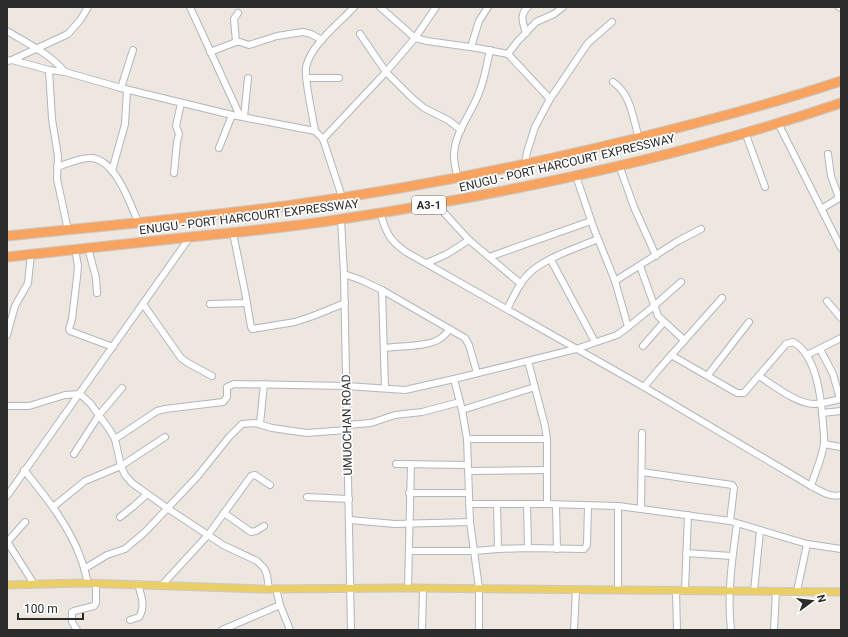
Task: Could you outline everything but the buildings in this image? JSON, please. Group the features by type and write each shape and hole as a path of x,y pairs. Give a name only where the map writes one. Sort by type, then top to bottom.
{"highway":[{"name":"ENUGU - PORT HARCOURT EXPRESSWAY","path":"7,236 292,205 458,178 525,165 639,138 746,110 841,81"},
{"name":"ENUGU - PORT HARCOURT EXPRESSWAY","path":"7,257 233,233 341,219 496,193 619,166 778,123 841,102"}],"main road":[{"path":"7,585 88,583 272,589 478,588 841,592"}],"street":[{"path":"10,60 68,34 81,19 88,7"},
{"path":"190,7 242,117"},
{"path":"380,7 415,38 508,54 550,99"},
{"path":"323,139 386,72 415,38 436,7"},
{"path":"471,47 479,21 488,7"},
{"path":"526,33 522,20 522,14 528,7"},
{"path":"508,54 536,22 554,14 563,7"},
{"path":"315,131 306,67 308,61 322,40 351,8"},
{"path":"236,42 234,19 238,13"},
{"path":"525,165 527,152 535,127 550,99 588,43 612,22"},
{"path":"7,31 37,48 65,72"},
{"path":"210,52 236,42 249,45 277,36 303,32 311,34 322,40"},
{"path":"360,34 386,72 412,98 424,108 448,120 461,130"},
{"path":"121,88 133,50"},
{"path":"458,178 454,164 454,154 461,130 481,89 490,50"},
{"path":"10,60 49,70 65,72 128,90 232,115 315,131 323,139 342,197"},
{"path":"49,70 52,119 58,156 57,179 68,230"},
{"path":"242,117 248,78"},
{"path":"307,78 339,78"},
{"path":"613,82 620,87 628,99 639,138"},
{"path":"112,171 124,124 128,90"},
{"path":"174,173 177,142 179,137 176,126 181,103"},
{"path":"219,148 232,115"},
{"path":"778,123 821,209 839,238 841,248"},
{"path":"745,132 765,187"},
{"path":"821,209 840,198 831,176 828,154"},
{"path":"57,167 77,160 90,158 101,161 112,171 126,193 138,222"},
{"path":"619,166 634,207 656,256"},
{"path":"576,176 591,221 615,281 628,328"},
{"path":"436,204 469,240 521,284"},
{"path":"380,213 387,233 396,245 406,252 644,387 811,486 830,495 841,495"},
{"name":"UMUOCHAN ROAD","path":"341,219 345,303 351,630"},
{"path":"489,257 591,221"},
{"path":"615,281 678,241 701,229"},
{"path":"233,233 247,303 250,327 252,330 295,322 345,303"},
{"path":"7,496 190,237"},
{"path":"507,309 521,284 532,270 598,239"},
{"path":"427,264 469,240"},
{"path":"88,248 96,278 97,293"},
{"path":"75,250 78,266 72,320 69,329 70,331 85,338 113,347"},
{"path":"7,335 15,306 28,283 31,254"},
{"path":"551,260 595,342"},
{"path":"640,266 658,316 684,340"},
{"path":"344,274 382,290 462,336 468,341 477,373"},
{"path":"115,439 157,411 221,403 226,400 227,387 234,384 347,386 405,390 576,349 616,335 628,328 681,282"},
{"path":"382,290 385,388"},
{"path":"644,387 671,354 722,298"},
{"path":"827,301 841,318"},
{"path":"210,304 247,303"},
{"path":"143,304 181,358 212,376"},
{"path":"643,346 664,322"},
{"path":"708,375 749,322"},
{"path":"384,348 434,342 440,339 450,329"},
{"path":"807,356 841,338"},
{"path":"671,354 741,394 744,393 789,342 796,344 807,356 816,377 821,403 824,444 811,486"},
{"path":"759,376 791,397 809,404 840,399 833,374 820,349"},
{"path":"528,361 543,415 547,440 547,504"},
{"path":"454,379 462,410 467,440 468,493 478,588 479,630"},
{"path":"260,424 264,384"},
{"path":"74,454 99,415 122,388"},
{"path":"462,410 535,388"},
{"path":"7,406 30,406 65,395 80,394 90,403 115,439 121,466 125,475 132,483 166,508 223,545 257,561 264,568 290,630"},
{"path":"84,569 107,555 127,548 145,532 166,508 197,478 229,437 242,424 255,422 272,428 307,433 347,428 371,423 395,415 422,412 460,402"},
{"path":"822,413 841,411"},
{"path":"642,433 642,509"},
{"path":"53,507 85,481 121,466 165,437"},
{"path":"467,440 547,440"},
{"path":"824,444 841,447"},
{"path":"396,464 547,470"},
{"path":"408,588 409,493 411,464"},
{"path":"24,470 53,507 72,538 88,583"},
{"path":"642,472 732,485 734,488 730,521"},
{"path":"162,585 208,535 251,476 255,475 270,485"},
{"path":"409,493 468,493"},
{"path":"120,517 147,494"},
{"path":"307,497 349,499"},
{"path":"469,504 618,506 730,521 807,544 841,549"},
{"path":"497,504 498,549"},
{"path":"527,504 528,548"},
{"path":"556,504 557,549"},
{"path":"408,551 474,551 528,548 580,550 586,548 587,545 588,506"},
{"path":"618,506 618,590"},
{"path":"224,513 251,532 264,526"},
{"path":"685,590 688,515"},
{"path":"350,520 409,524 470,522"},
{"path":"25,522 8,543 34,584"},
{"path":"732,630 729,610 732,556 737,524"},
{"path":"754,591 760,531"},
{"path":"797,591 807,544"},
{"path":"686,553 732,556"},
{"path":"77,630 72,622 72,612 94,606 96,603 96,584"},
{"path":"130,620 139,617 142,610 142,601 138,584"},
{"path":"422,630 423,588"},
{"path":"574,630 576,589"},
{"path":"676,590 677,630"},
{"path":"774,630 776,591"},
{"path":"222,630 280,605"}]}
